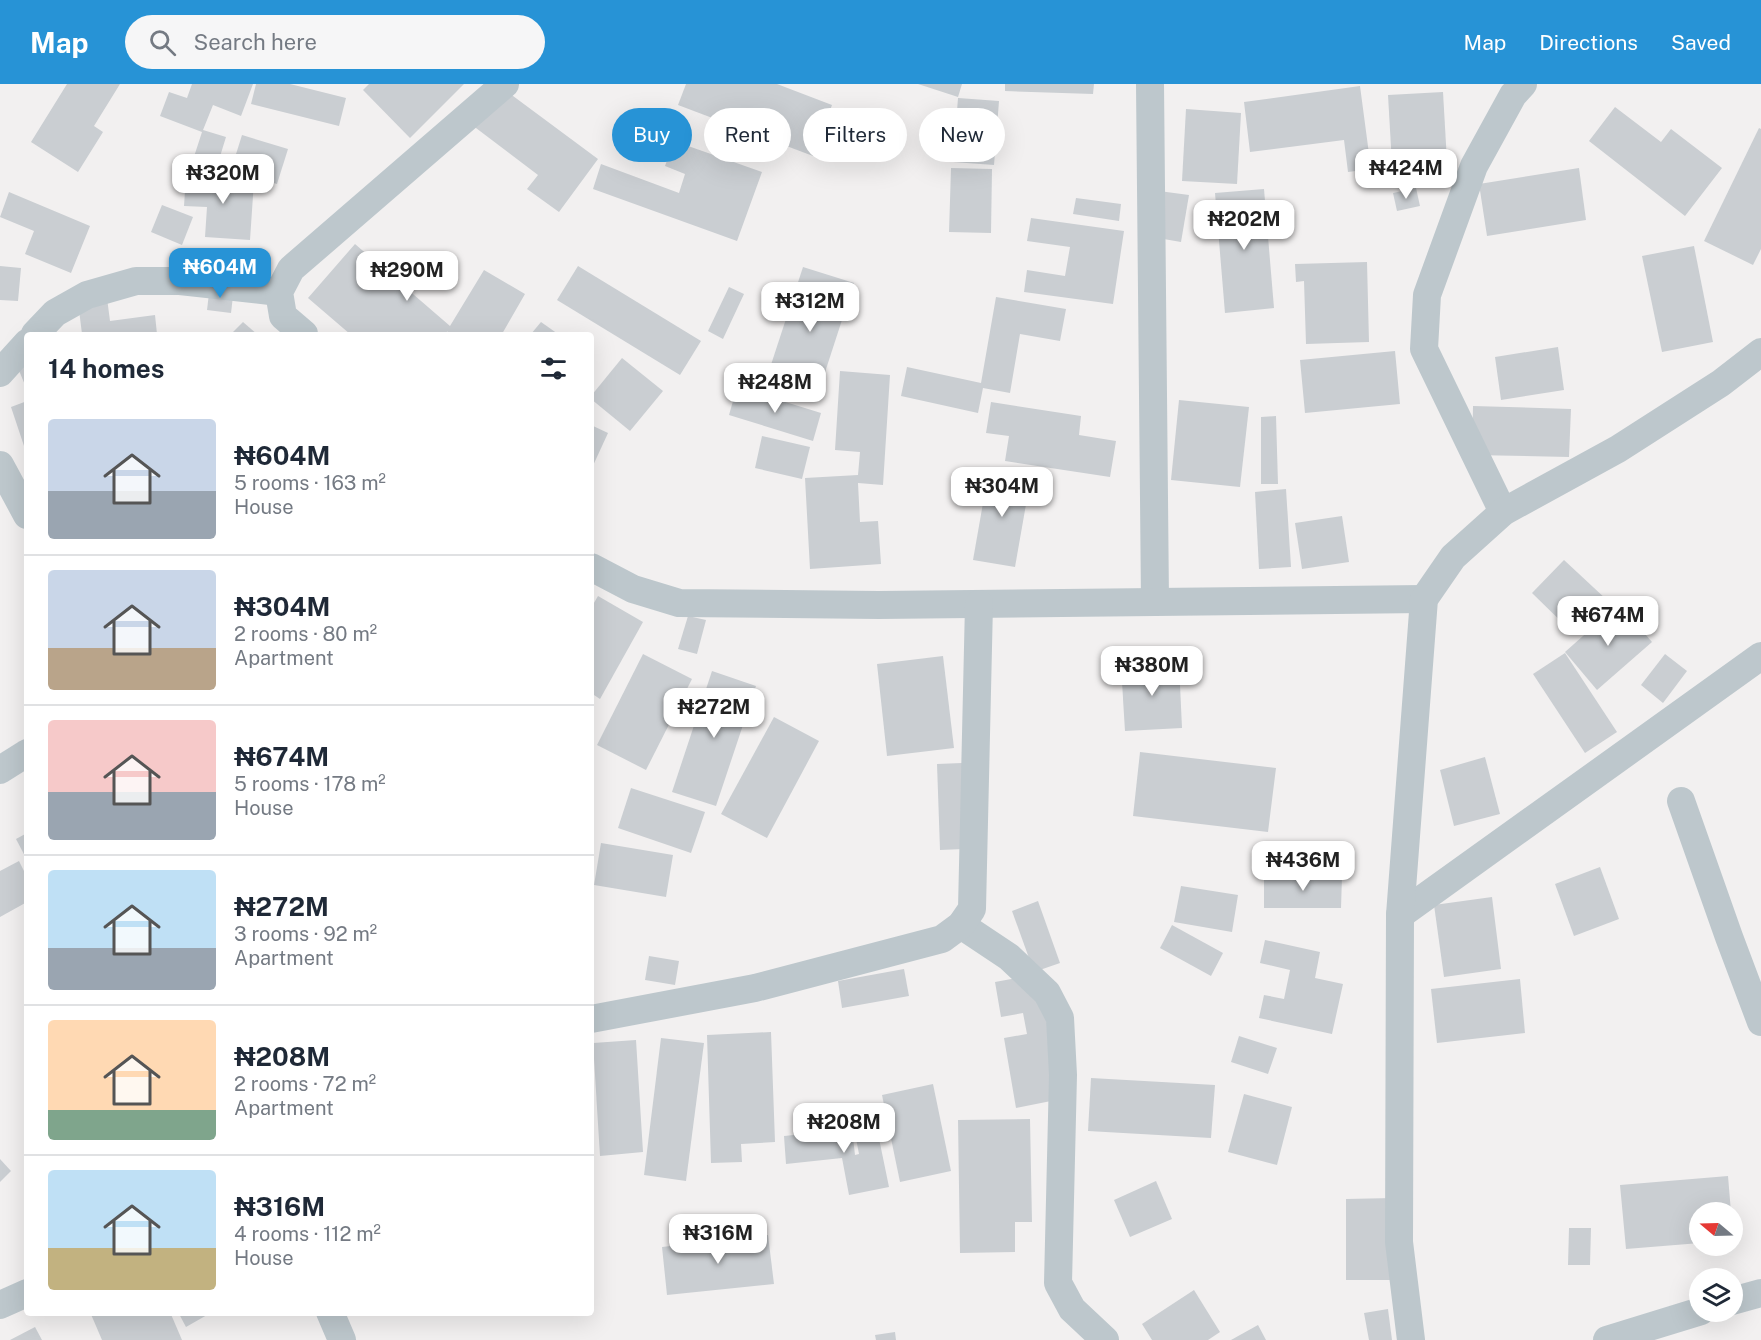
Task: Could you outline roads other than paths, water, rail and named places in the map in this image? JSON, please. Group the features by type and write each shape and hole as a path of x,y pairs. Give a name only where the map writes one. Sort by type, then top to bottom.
{"street":[{"path":"302,332 283,316 279,292 291,269 505,84"},
{"path":"1150,84 1155,602"},
{"path":"1503,512 1424,349 1427,295 1474,166 1513,95 1524,84"},
{"path":"37,332 55,314 87,295 136,281 180,281 279,292"},
{"path":"0,373 24,346"},
{"path":"1411,1340 1399,1242 1400,915 1424,599 1453,557 1503,512 1618,449 1721,383 1761,352"},
{"path":"0,465 24,510"},
{"path":"594,569 633,589 679,603 879,605 1424,599"},
{"path":"594,1018 756,988 942,939 961,925 972,909 979,604"},
{"path":"1400,915 1761,656"},
{"path":"0,770 24,755"},
{"path":"1681,801 1761,1022"},
{"path":"961,925 1009,957 1047,993 1060,1018 1063,1075 1058,1283 1072,1310 1105,1340"},
{"path":"1743,1298 1761,1293"},
{"path":"0,1305 24,1294"},
{"path":"1607,1340 1689,1315"},
{"path":"332,1316 342,1340"}]}
